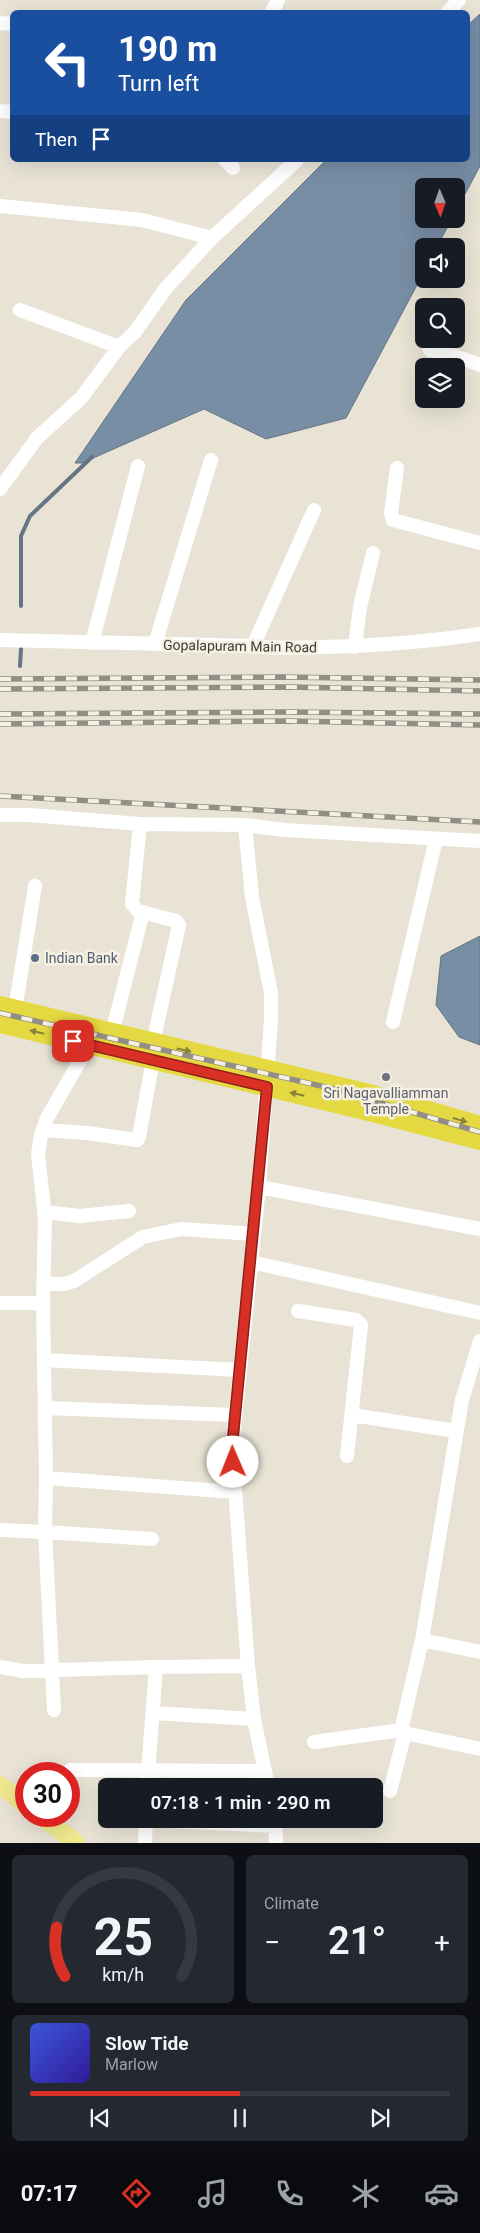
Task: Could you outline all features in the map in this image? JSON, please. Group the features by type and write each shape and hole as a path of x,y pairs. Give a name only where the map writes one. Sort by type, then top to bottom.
{"highway":[{"path":"7,1008 112,1033 153,1052"},
{"path":"0,1023 89,1045 153,1052 268,1078 373,1095 480,1126"},
{"path":"268,1078 480,1140"}],"main road":[{"path":"0,1786 15,1797"},
{"path":"55,1827 76,1843"}],"street":[{"path":"450,10 459,0"},
{"path":"0,489 37,438 81,398 119,347 135,332 166,288 212,238 295,162"},
{"path":"0,206 142,220 212,238"},
{"path":"20,310 119,347"},
{"path":"430,350 458,356 480,365"},
{"path":"155,644 211,460"},
{"path":"92,643 138,466"},
{"path":"398,468 391,513 393,520 480,543"},
{"path":"252,646 314,510"},
{"path":"355,647 360,607 373,553"},
{"name":"Gopalapuram Main Road","path":"0,640 271,648 355,647 439,640 480,634"},
{"path":"0,816 29,815 140,824 245,825 285,830 480,841"},
{"path":"42,1130 87,1133 136,1140 139,1137 153,1052 179,925 176,921 134,908 132,902 139,850 140,824"},
{"path":"245,825 252,897 271,993 268,1078 232,1447 248,1666 254,1719 266,1778"},
{"path":"393,1022 436,839"},
{"path":"7,1008 36,886"},
{"path":"112,1033 143,912"},
{"path":"54,1710 45,1532 44,1212 38,1154 42,1130 89,1045"},
{"path":"258,1188 480,1229"},
{"path":"44,1212 80,1216 129,1211"},
{"path":"44,1284 74,1282 143,1237 181,1229 254,1234"},
{"path":"251,1262 480,1313"},
{"path":"0,1303 43,1302"},
{"path":"298,1311 356,1320 361,1325 347,1456"},
{"path":"390,1791 404,1731 402,1722 422,1640 462,1400 480,1341"},
{"path":"44,1360 240,1370"},
{"path":"45,1408 235,1415"},
{"path":"352,1415 456,1431"},
{"path":"46,1478 235,1492"},
{"path":"0,1530 152,1539"},
{"path":"422,1640 480,1652"},
{"path":"0,1667 23,1671 248,1666"},
{"path":"148,1778 156,1667"},
{"path":"153,1714 254,1719"},
{"path":"314,1742 404,1731 480,1749"},
{"path":"80,1771 139,1778"},
{"path":"163,1778 265,1771"},
{"path":"145,1843 146,1828"},
{"path":"275,1828 276,1843"}],"water":[{"path":"480,14 480,166 465,194 465,178 415,178 415,228 447,228 441,238 415,238 415,288 346,418 266,439 204,409 82,463 75,463 186,300 324,162 470,162 470,23"},
{"path":"480,936 480,1045 459,1037 436,1005 441,956"}],"waterway":[{"path":"21,606 21,536 30,516 92,457"},
{"path":"20,666 21,649"}],"railway":[{"path":"0,679 282,677 480,680"},
{"path":"0,689 289,687 480,691"},
{"path":"0,714 289,712 480,714"},
{"path":"0,724 290,721 480,725"},
{"path":"0,796 480,822"},
{"path":"0,1013 330,1088 480,1132"}],"place":[{"name":"Indian Bank","path":"35,958"},
{"name":"Sri Nagavalliamman Temple","path":"386,1077"}],"route":[{"path":"73,1041 267,1087 232,1447 233,1462"}]}
